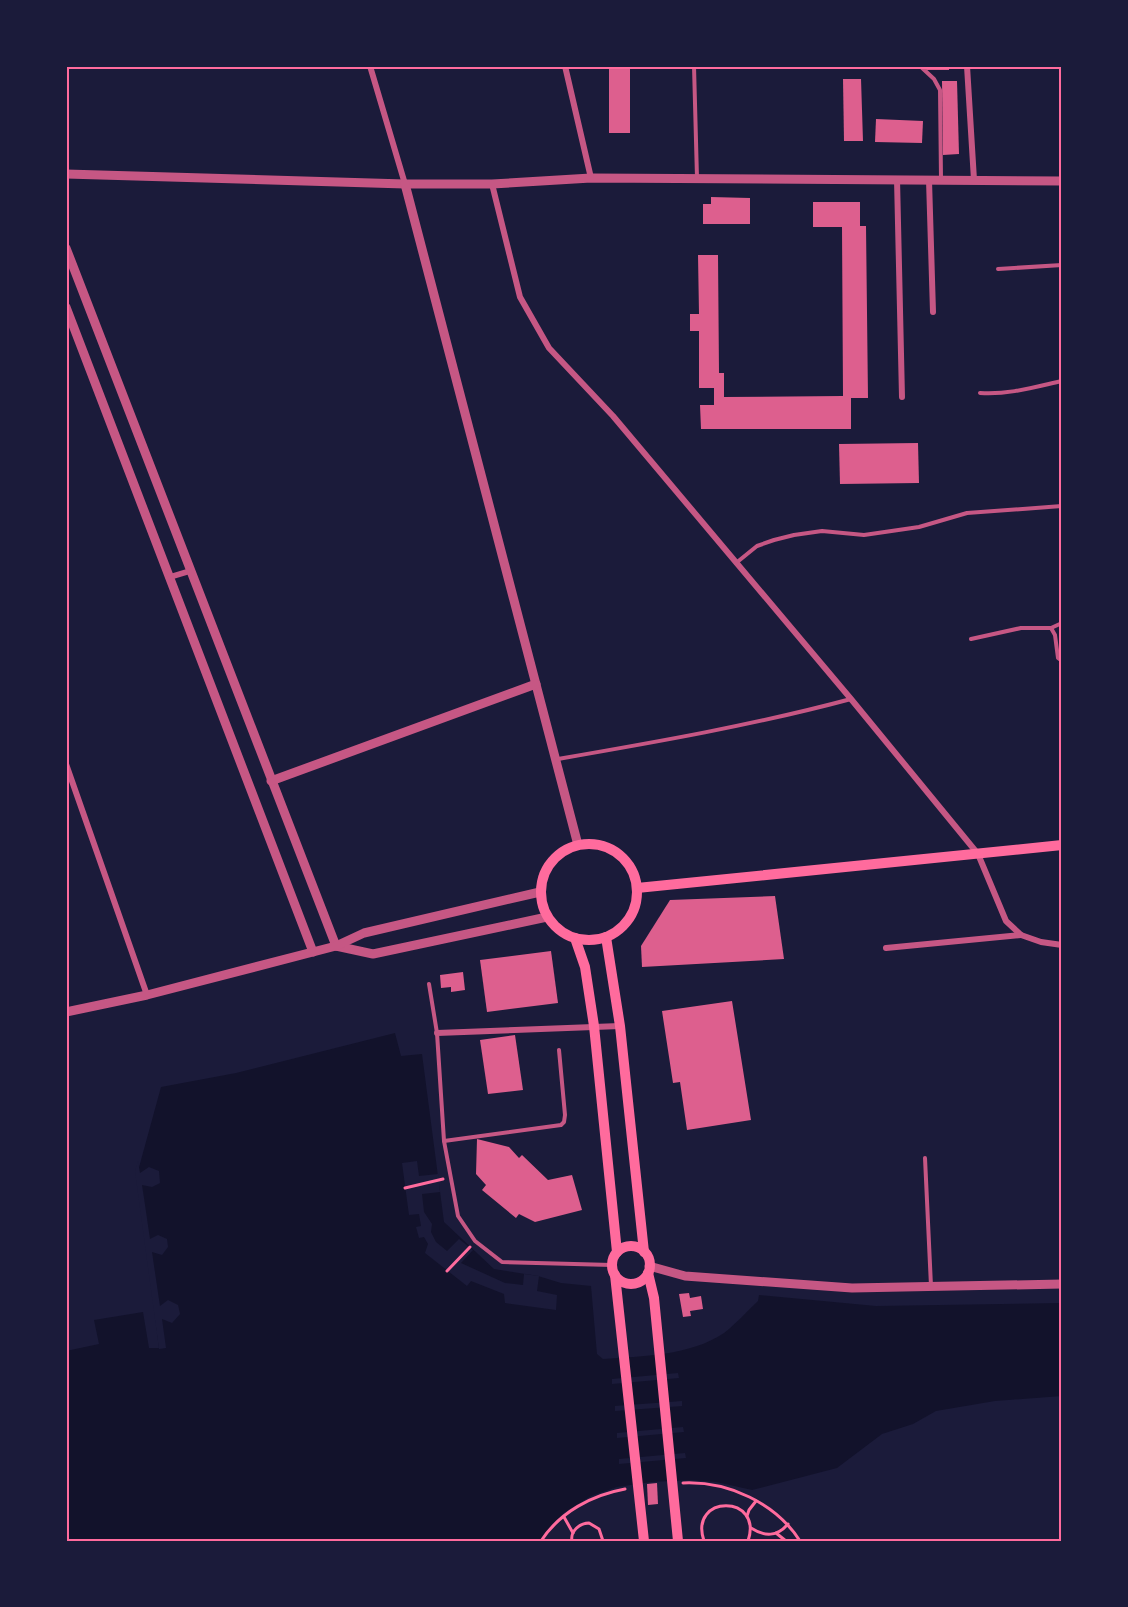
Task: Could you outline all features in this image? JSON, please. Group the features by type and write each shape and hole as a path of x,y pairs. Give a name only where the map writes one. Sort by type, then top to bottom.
{"main road":[{"path":"595,844 610,849 624,859 633,873 637,888 635,904 629,918 619,929 606,937 591,940 575,938 555,926 542,905 540,892 543,876 551,861 563,851 578,845 595,844"},
{"path":"637,888 1062,845"},
{"path":"606,937 620,1026 644,1252 654,1298 678,1541"},
{"path":"575,938 585,967 594,1026 617,1252 614,1270 644,1541"},
{"path":"617,1252 629,1247 644,1252"},
{"path":"614,1270 622,1282 634,1283 640,1281 648,1269"}],"street":[{"path":"370,66 405,184 578,845"},
{"path":"565,66 591,178"},
{"path":"967,66 974,180"},
{"path":"66,174 405,184 492,184 591,178 1062,181"},
{"path":"897,179 902,397"},
{"path":"929,180 933,312"},
{"path":"492,184 520,297 549,348 613,416 978,854 1006,921 1021,935 1041,942 1062,945"},
{"path":"66,248 336,946"},
{"path":"66,307 313,952"},
{"path":"170,577 190,571"},
{"path":"271,781 536,684"},
{"path":"66,764 147,995"},
{"path":"66,1012 147,995 336,946 364,933 540,892"},
{"path":"336,946 373,954 548,917"},
{"path":"886,948 1021,935"},
{"path":"437,1033 620,1026"},
{"path":"648,1269 686,1276 852,1288 1062,1284"}],"lane":[{"path":"694,66 697,178"},
{"path":"920,66 934,79 940,90 941,180"},
{"path":"998,269 1062,265"},
{"path":"980,393 996,394 1062,381"},
{"path":"735,563 757,546 774,540 822,531 864,535 919,527 967,513 1062,506"},
{"path":"971,639 1021,628 1051,628 1062,623"},
{"path":"1051,628 1055,635 1058,658 1062,660"},
{"path":"556,759 725,729 851,699"},
{"path":"429,984 437,1033 444,1141 458,1216 475,1241 502,1262 614,1270"},
{"path":"444,1141 561,1125 565,1115 559,1050"},
{"path":"925,1158 931,1286"}],"path":[{"path":"405,1188 451,1178"},
{"path":"447,1271 469,1248"},
{"path":"681,1484 717,1485 756,1501 788,1524 800,1541"},
{"path":"541,1541 564,1517 589,1499 625,1489"},
{"path":"747,1516 749,1509 756,1501"},
{"path":"704,1541 701,1532 703,1521 710,1510 717,1506 728,1505 736,1507 747,1516 751,1528 748,1541"},
{"path":"564,1517 573,1533 572,1541"},
{"path":"573,1533 582,1524 593,1523 599,1529 603,1541"},
{"path":"751,1528 765,1535 776,1533 788,1524"},
{"path":"776,1533 786,1541"}],"shaded area":[{"path":"395,1033 401,1056 422,1054 444,1222 494,1269 538,1276 561,1283 591,1286 597,1354 603,1359 665,1354 711,1341 737,1322 758,1301 759,1295 876,1306 1062,1303 1062,1396 995,1401 936,1411 913,1424 882,1434 837,1468 752,1490 716,1482 691,1480 617,1487 591,1496 565,1512 539,1541 66,1541 66,1351 99,1344 94,1320 143,1312 149,1348 159,1348 138,1171 161,1087 236,1073","holes":["678,1373 679,1378 612,1384 612,1379","682,1401 682,1406 615,1411 615,1406","683,1427 684,1432 617,1438 617,1433","685,1453 686,1458 619,1464 619,1459"]}],"pier":[{"path":"138,1161 140,1173 149,1167 159,1171 160,1183 152,1187 142,1185 150,1239 158,1235 167,1239 168,1247 162,1255 152,1252 160,1306 168,1300 178,1305 180,1314 172,1323 162,1319 166,1348 159,1349 135,1171"},
{"path":"417,1161 419,1176 438,1174 440,1192 422,1194 424,1212 432,1224 431,1232 436,1242 447,1251 459,1239 473,1250 461,1263 505,1283 523,1285 524,1274 539,1276 537,1291 557,1295 556,1310 505,1303 504,1294 471,1281 467,1286 425,1253 428,1244 424,1237 419,1238 416,1227 421,1226 419,1214 409,1215 402,1163"}],"building":[{"path":"609,66 630,66 630,133 609,133"},
{"path":"923,66 949,66 949,70 923,70"},
{"path":"843,79 861,79 863,141 844,141"},
{"path":"942,81 957,81 959,154 943,155"},
{"path":"876,119 923,121 922,143 875,142"},
{"path":"711,197 750,198 750,224 703,224 703,204 711,204"},
{"path":"813,202 860,202 860,226 866,226 868,398 851,398 851,429 701,429 700,405 714,405 714,388 699,388 699,331 690,331 690,314 699,314 698,255 718,255 719,373 724,373 724,397 843,396 842,227 813,227"},
{"path":"918,443 919,483 840,484 839,444"},
{"path":"775,896 784,959 642,967 641,946 670,900"},
{"path":"551,951 558,1003 487,1012 480,960"},
{"path":"463,972 465,990 451,992 451,987 441,988 440,975"},
{"path":"732,1001 751,1120 687,1130 680,1082 673,1083 662,1011"},
{"path":"515,1035 523,1090 488,1094 480,1040"},
{"path":"477,1139 509,1147 519,1158 522,1155 548,1180 572,1175 582,1210 535,1222 519,1214 516,1218 482,1190 486,1185 476,1174"},
{"path":"689,1293 690,1298 701,1296 703,1309 690,1311 691,1316 683,1317 679,1294"},
{"path":"657,1483 658,1504 648,1505 647,1484"}]}
